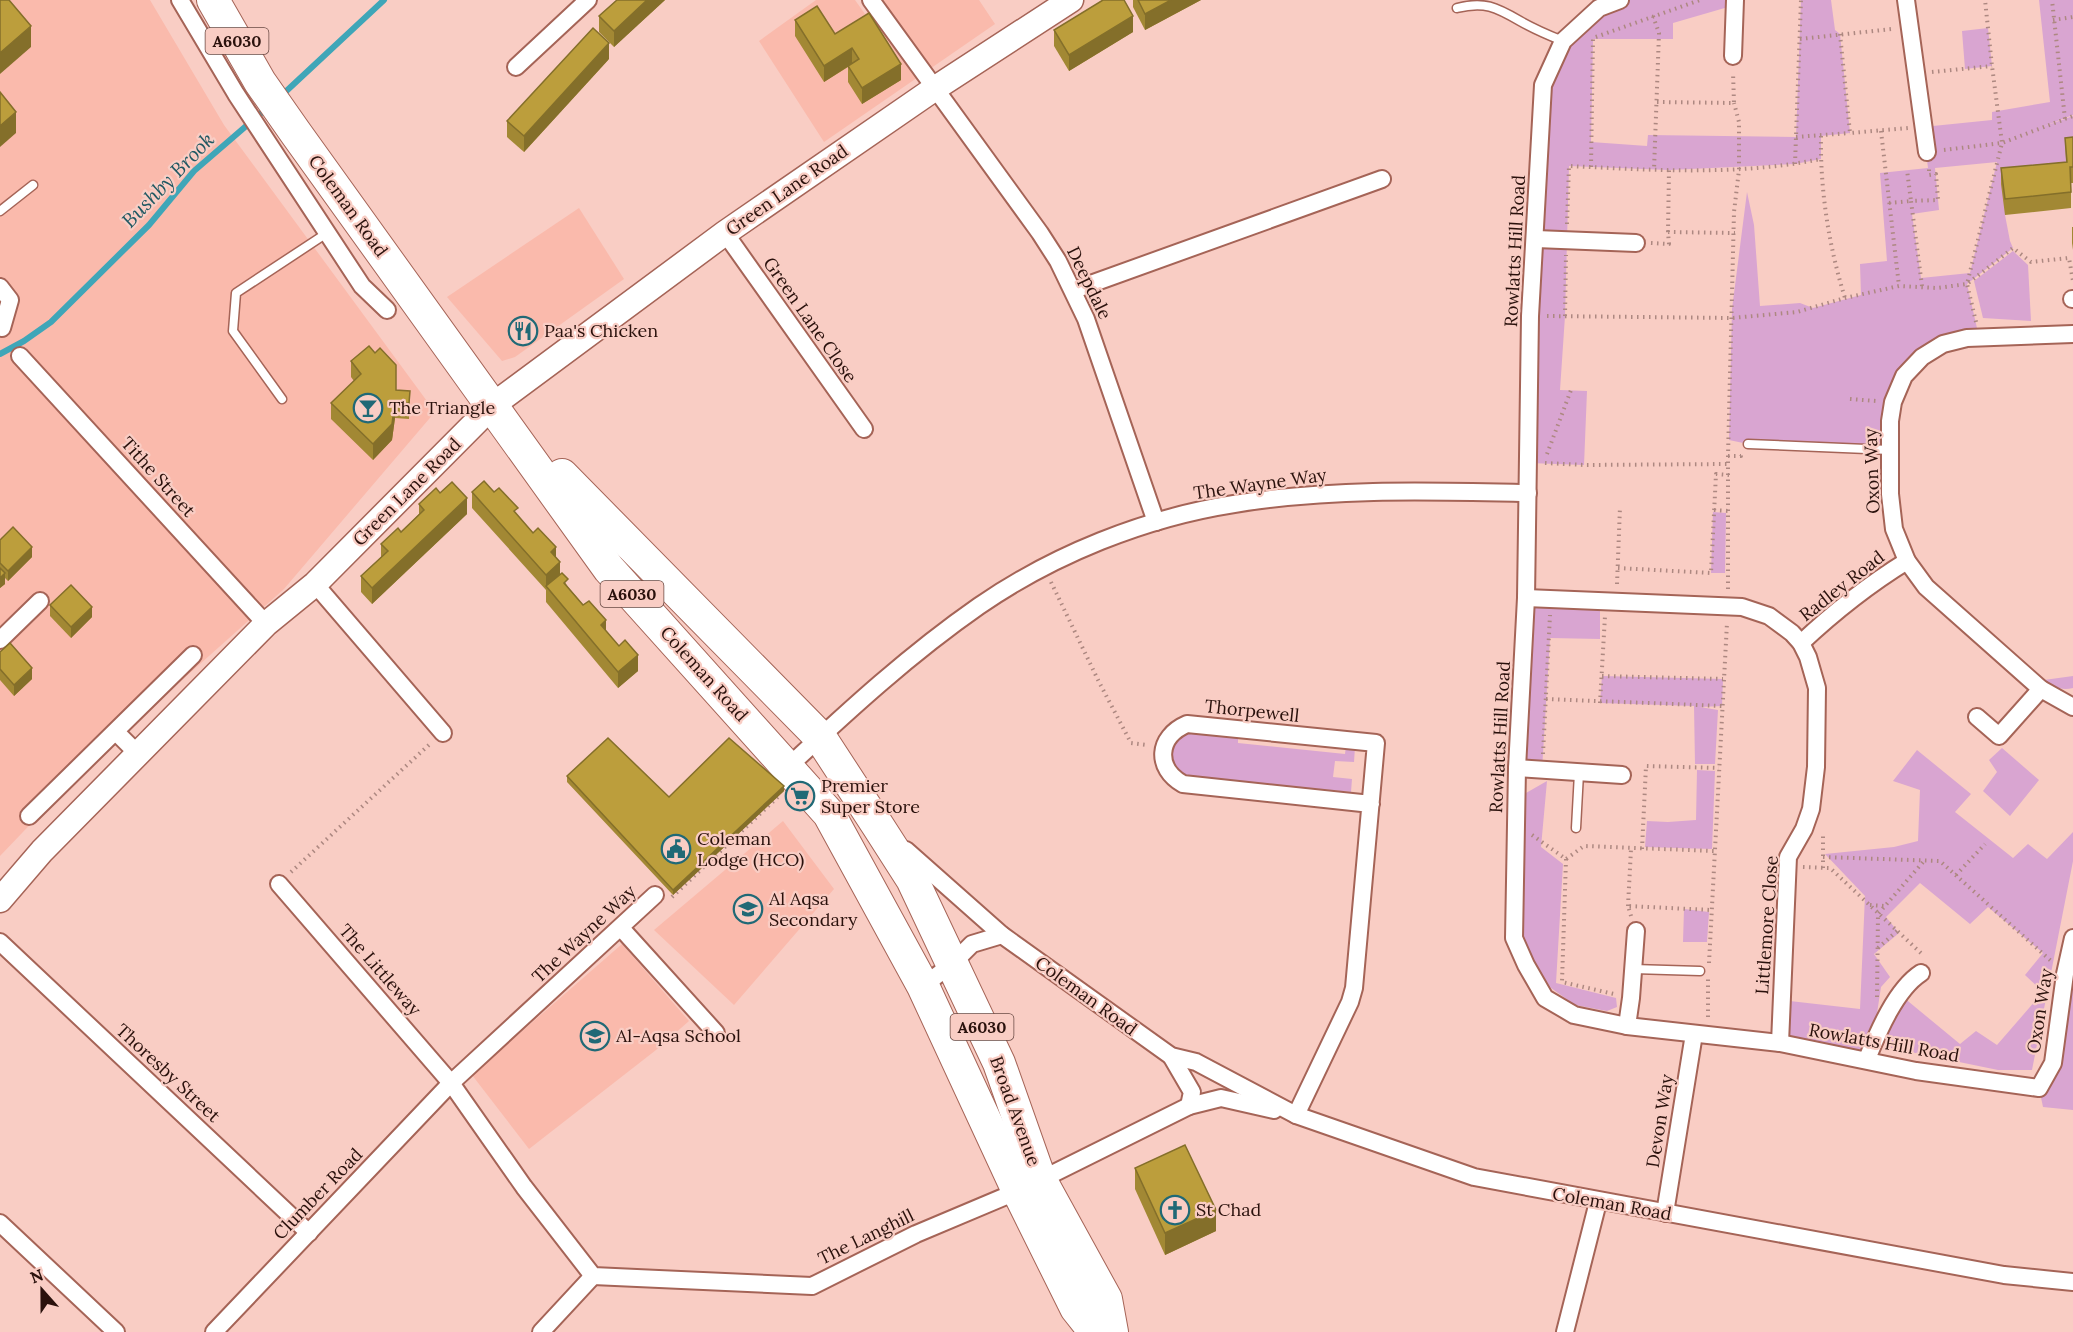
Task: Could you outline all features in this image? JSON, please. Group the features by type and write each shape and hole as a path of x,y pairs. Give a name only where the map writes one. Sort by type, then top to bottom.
{"highway":[{"name":"Coleman Road","path":"213,0 248,88 280,136 493,405 609,569 793,772"},
{"name":"Coleman Road","path":"493,405 820,737"},
{"name":"Broad Avenue","path":"820,737 912,879 999,1063 1029,1185 1076,1308 1095,1332"},
{"name":"Broad Avenue","path":"793,772 829,814 1029,1185 1106,1299 1112,1332"}],"street":[{"path":"180,0 248,88"},
{"path":"516,67 588,0"},
{"name":"Deepdale","path":"871,0 1040,233 1074,290 1097,348 1156,522"},
{"name":"Green Lane Road","path":"1,895 266,624 315,584 493,405 724,233 934,89 1071,0"},
{"name":"Rowlatts Hill Road","path":"1618,0 1599,8 1563,41 1543,85 1530,316 1536,463 1528,493 1526,598 1517,768 1514,938 1545,998 1574,1015 1627,1026 1780,1043 1867,1059 1916,1071 2039,1088"},
{"path":"1732,56 1735,0"},
{"path":"1906,0 1927,152"},
{"path":"280,136 327,233 362,286 387,310"},
{"path":"1074,290 1382,179"},
{"name":"Green Lane Close","path":"724,233 864,429"},
{"path":"1536,239 1636,243"},
{"path":"0,287 10,300 2,328"},
{"name":"Oxon Way","path":"2073,334 1979,337 1949,342 1922,357 1905,376 1893,402 1890,421 1890,494 1894,529 1907,561 1926,587 2041,689 2073,707"},
{"name":"Tithe Street","path":"20,356 266,624"},
{"name":"The Wayne Way","path":"793,772 820,737 920,649 980,605 1080,550 1156,522 1231,504 1308,495 1370,492 1528,493"},
{"name":"Radley Road","path":"1801,643 1847,602 1907,561"},
{"path":"315,584 443,733"},
{"name":"Littlemore Close","path":"1526,598 1742,607 1768,616 1801,643 1808,657 1817,688 1816,767 1811,809 1804,829 1788,856 1780,1043"},
{"path":"0,640 40,601"},
{"path":"29,816 194,656"},
{"path":"1977,717 1999,736 2041,689"},
{"name":"Thorpewell","path":"1164,747 1172,732 1186,724 1376,743 1354,988 1350,1002 1296,1115"},
{"path":"116,732 138,754"},
{"path":"1164,747 1165,765 1169,773 1183,784 1371,804"},
{"path":"1517,768 1622,775"},
{"name":"Coleman Road","path":"878,826 1002,935 1170,1056 1196,1062 1296,1115 1474,1177 1598,1202 2004,1275 2073,1282"},
{"name":"The Littleway","path":"279,884 451,1083"},
{"name":"The Wayne Way","path":"451,1083 656,895"},
{"path":"621,928 716,1033"},
{"path":"1627,1026 1632,998 1636,931"},
{"path":"923,986 952,964 972,944 1002,935"},
{"name":"Oxon Way","path":"2039,1088 2053,1063 2065,974 2073,938"},
{"name":"Thoresby Street","path":"0,942 309,1233"},
{"path":"1867,1059 1876,1036 1909,981 1921,973"},
{"name":"Devon Way","path":"1665,1214 1700,1035"},
{"name":"Coleman Road","path":"1170,1056 1192,1092 1189,1106"},
{"path":"451,1083 524,1187 593,1276 541,1332"},
{"name":"Clumber Road","path":"214,1332 451,1083"},
{"name":"The Langhill","path":"593,1276 812,1286 916,1234 1029,1185 1189,1106 1221,1098 1296,1115"},
{"path":"1565,1332 1598,1202"},
{"path":"0,1223 116,1332"}],"lane":[{"path":"1457,8 1468,5 1492,6 1563,41"},
{"path":"0,211 33,185"},
{"path":"282,399 233,331 236,293 327,233"},
{"path":"1748,444 1890,450"},
{"path":"1575,828 1578,773"},
{"path":"1634,969 1704,973"}],"path":[{"path":"1591,167 1593,38 1700,0"},
{"path":"1795,164 1801,0"},
{"path":"1979,337 1967,284 2002,143 1986,0"},
{"path":"2052,0 2065,119"},
{"path":"1653,16 1659,33 1654,170"},
{"path":"2053,20 2073,17"},
{"path":"1800,39 1910,27"},
{"path":"1840,34 1850,133"},
{"path":"1709,964 1728,605 1728,456 1734,212 1739,170 1739,122 1734,103 1732,56"},
{"path":"1916,74 1992,66"},
{"path":"1657,102 1734,103"},
{"path":"1889,203 1938,200 1936,174 1929,176 1927,152 2002,143 2073,116"},
{"path":"1796,137 1923,127"},
{"path":"1881,131 1899,286"},
{"path":"1821,136 1821,159 1831,248 1845,298"},
{"path":"1565,316 1569,166 1654,170 1739,170 1821,159"},
{"path":"1636,243 1669,244 1669,170"},
{"path":"1907,170 1922,286"},
{"path":"1668,232 1735,233"},
{"path":"1530,316 1732,318 1797,312 1899,286 1937,288 1967,284 2013,248 2031,262 2070,258 2073,294"},
{"path":"1571,390 1536,463 1729,464"},
{"path":"1850,399 1893,402"},
{"path":"1728,456 1740,456"},
{"path":"1618,568 1711,573 1716,474 1729,475"},
{"path":"1600,703 1611,601 1618,568 1620,507"},
{"path":"1714,510 1729,511"},
{"path":"1044,568 1131,743 1164,747"},
{"path":"1542,770 1552,599"},
{"path":"1602,676 1723,679"},
{"path":"1546,699 1600,703 1722,706"},
{"path":"279,884 443,733"},
{"path":"1642,849 1646,766 1719,768"},
{"name":"The Wayne Way","path":"656,895 669,899 793,772"},
{"path":"1516,829 1537,837 1566,859"},
{"path":"1956,875 1985,844"},
{"path":"1566,859 1584,846 1714,851"},
{"path":"1631,849 1628,906 1636,931"},
{"path":"1823,857 1940,861 2065,974"},
{"path":"1566,859 1562,982 1632,998"},
{"path":"1876,1036 1878,914 1924,861"},
{"path":"1787,867 1830,868 1931,963 1921,973"},
{"path":"1869,905 1885,906"},
{"path":"1628,906 1711,910"},
{"path":"1878,948 1897,931"},
{"path":"1700,1035 1704,973"}],"shaded area":[{"path":"0,0 150,0 224,125 435,412 284,589 88,764 0,856"},
{"path":"816,0 855,0 865,14 884,0 979,0 995,24 824,142 759,41"},
{"path":"1620,0 1735,0 1735,5 1673,23 1673,39 1593,39 1591,142 1647,146 1648,135 1796,137 1801,0 1831,0 1835,30 1840,34 1850,133 1821,136 1821,159 1795,164 1669,170 1569,166 1565,316 1560,390 1587,391 1584,465 1529,463 1543,85 1563,41"},
{"path":"2039,0 2073,0 2073,115 2042,127 2073,116 2073,153 2066,154 2067,178 2005,215 2013,248 1967,284 1979,337 1967,338 1904,376 1890,450 1748,444 1729,440 1732,309 1747,192 1754,225 1760,306 1800,303 1813,308 1861,295 1860,264 1887,261 1880,173 1928,168 1923,127 1992,120 1992,112 2050,102","holes":["1997,162 1970,273 1921,278 1912,214 1939,210 1935,168"]},
{"path":"1988,28 1992,66 1965,69 1962,31"},
{"path":"579,208 624,279 515,357 502,361 447,297"},
{"path":"2013,251 2028,265 2031,321 1983,318 1974,281"},
{"path":"1713,512 1726,513 1725,573 1711,573"},
{"path":"1526,598 1600,608 1600,639 1550,638 1542,770 1517,768"},
{"path":"1602,676 1723,679 1722,706 1700,707 1718,710 1715,764 1695,764 1694,706 1600,703"},
{"path":"2073,676 2073,688 2069,689 2058,688 2044,680"},
{"path":"1189,731 1238,735 1238,743 1345,754 1346,746 1355,747 1354,762 1335,761 1333,777 1352,779 1351,792 1184,776 1176,769 1171,754 1178,737"},
{"path":"2002,748 2039,780 2010,816 1983,791 1997,772 1989,760"},
{"path":"1917,750 1971,794 1955,812 2013,858 2028,844 2047,859 2073,832 2073,861 2032,1070 1998,1070 1891,1048 1885,1035 1903,997 1960,1044 1976,1031 1997,1045 2043,992 2025,975 2043,953 1988,907 1970,924 1920,883 1886,917 1899,933 1874,954 1890,977 1881,987 1874,1033 1867,1059 1782,1044 1781,1000 1860,1009 1865,896 1825,854 1894,847 1918,841 1920,790 1893,781"},
{"path":"1697,770 1715,771 1712,849 1645,847 1647,821 1696,820"},
{"path":"1547,781 1541,847 1563,864 1556,983 1616,998 1617,1007 1607,1011 1575,1005 1551,988 1533,960 1521,934 1520,904 1526,793"},
{"name":"Al Aqsa Secondary","path":"783,821 834,889 734,1005 654,930"},
{"path":"1684,909 1709,912 1707,942 1683,942"},
{"name":"Al-Aqsa School","path":"622,944 689,1021 656,1050 529,1149 472,1075"},
{"path":"2073,958 2073,1110 2043,1107 2039,1088"}],"building":[{"path":"0,0 9,0 31,26 0,53"},
{"path":"617,0 647,0 614,31 599,16"},
{"path":"1103,0 1124,0 1133,16 1069,55 1054,30"},
{"path":"1138,0 1171,0 1145,14"},
{"path":"817,6 835,34 869,13 901,64 862,88 848,66 859,59 852,48 824,66 795,20"},
{"path":"593,28 609,43 524,136 507,121"},
{"path":"0,92 16,112 0,126"},
{"path":"2073,137 2073,167 2070,167 2071,192 2005,199 2001,168 2067,162 2065,138"},
{"path":"369,346 375,353 380,348 396,365 396,390 410,391 409,403 395,402 392,424 373,444 331,403 361,374 351,361"},
{"path":"484,481 494,492 499,488 518,508 514,511 533,533 538,528 556,547 551,552 560,562 546,575 472,492"},
{"path":"452,482 467,498 372,588 361,576 388,551 381,544 398,528 401,532 424,510 419,504 436,488 440,493"},
{"path":"13,527 32,547 8,571 0,563 0,540"},
{"path":"0,568 5,573 0,578"},
{"path":"562,573 568,579 564,583 583,605 589,601 606,620 601,625 619,646 625,640 638,655 618,672 546,586"},
{"path":"71,585 92,607 71,627 50,605"},
{"path":"10,643 32,668 14,685 0,669 0,652"},
{"name":"Coleman Lodge (HCO)","path":"608,738 669,797 729,738 784,786 673,890 567,776"},
{"name":"St Chad","path":"1185,1145 1216,1210 1165,1233 1135,1168"}],"waterway":[{"name":"Bushby Brook","path":"281,96 384,0"},
{"name":"Bushby Brook","path":"0,354 51,322 149,225 194,171 267,108"}],"place":[{"name":"Paa's Chicken","path":"523,331"},
{"name":"The Triangle","path":"368,408"},
{"name":"Premier Super Store","path":"800,796"},
{"name":"Coleman Lodge (HCO)","path":"676,849"},
{"name":"Al Aqsa Secondary","path":"748,909"},
{"name":"Al-Aqsa School","path":"595,1036"},
{"name":"St Chad","path":"1175,1210"}]}
